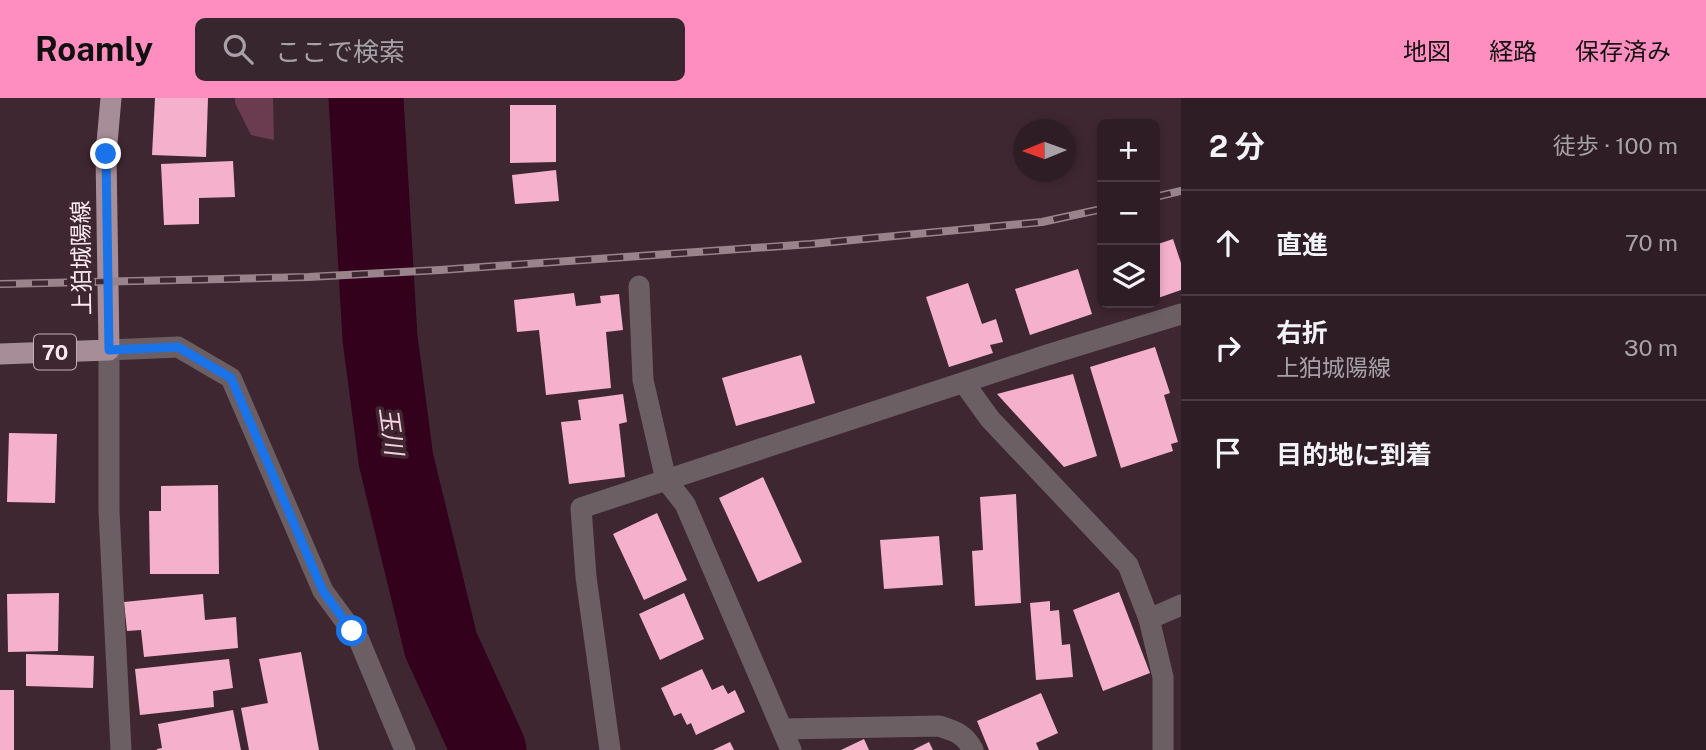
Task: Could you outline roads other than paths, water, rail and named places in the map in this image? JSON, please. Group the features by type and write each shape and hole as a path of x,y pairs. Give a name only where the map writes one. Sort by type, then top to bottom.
{"main road":[{"name":"上狛城陽線","path":"109,350 106,154 111,98"},
{"name":"70","path":"0,354 109,350"}],"street":[{"path":"639,286 643,380 666,480 685,504 791,750"},
{"path":"610,750 586,577 581,508 1047,355 1181,314"},
{"path":"121,750 109,511 109,350 178,347 231,378 323,591 359,640 405,750"},
{"path":"964,383 989,419 1128,565 1149,619 1163,677 1163,750"},
{"path":"1149,619 1181,605"},
{"path":"783,729 939,726 958,732 973,750"}],"waterway":[{"name":"玉川","path":"366,98 380,338 396,460 441,645 489,750"}],"railway":[{"path":"1160,196 1181,191"},
{"path":"0,284 308,277 440,270 811,244 1042,222 1097,210"}]}
